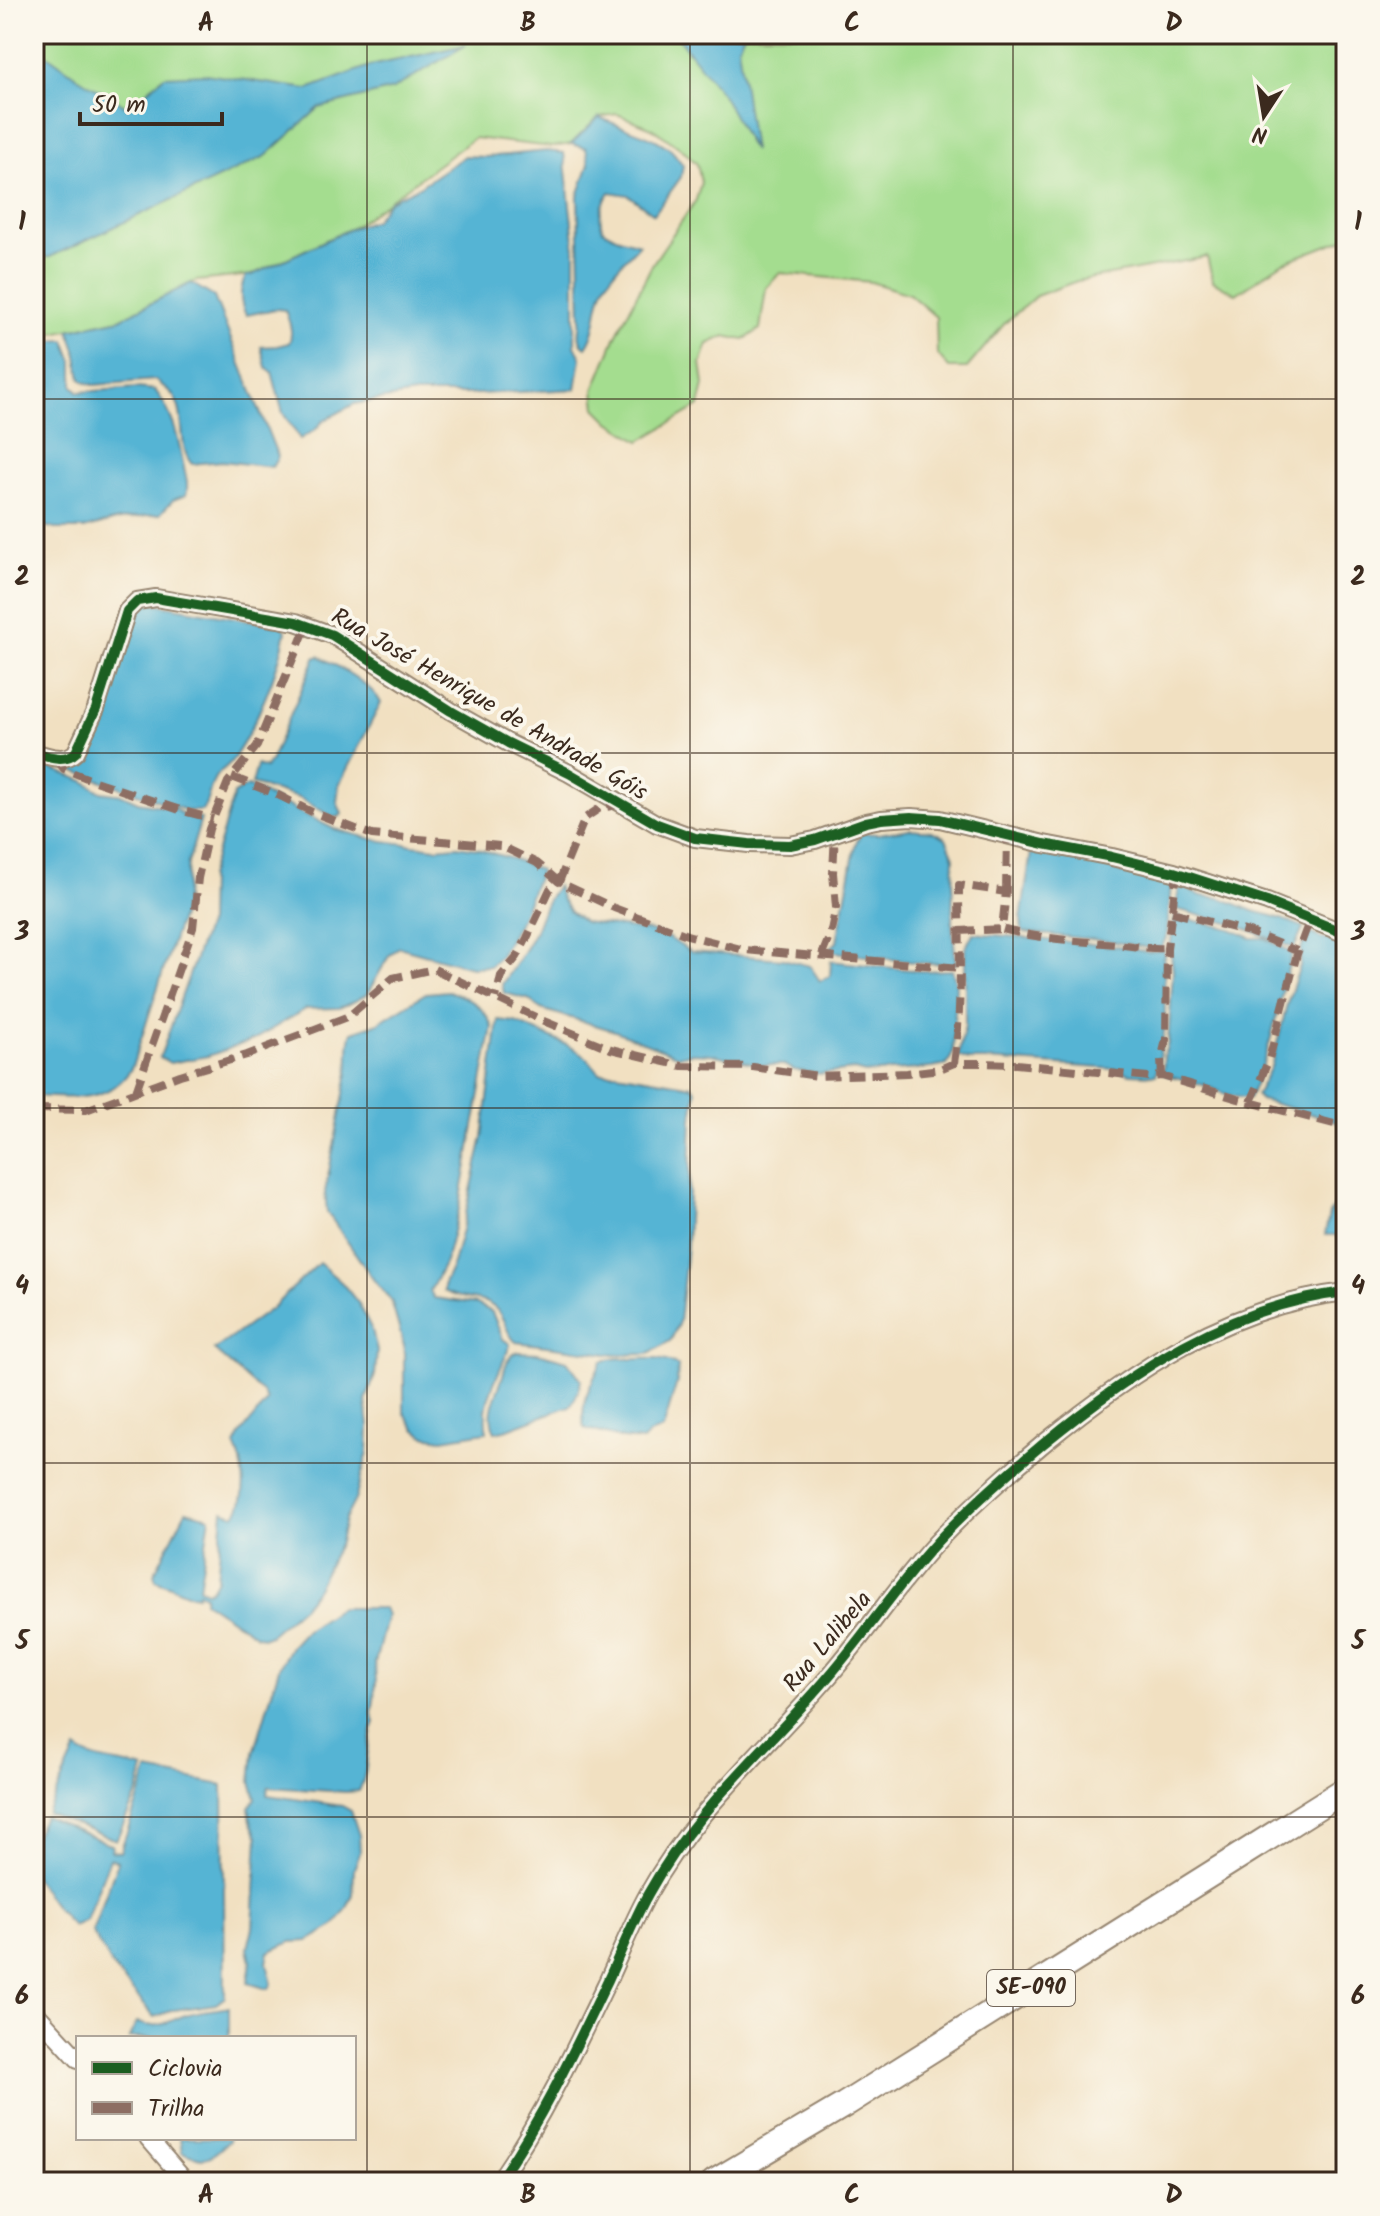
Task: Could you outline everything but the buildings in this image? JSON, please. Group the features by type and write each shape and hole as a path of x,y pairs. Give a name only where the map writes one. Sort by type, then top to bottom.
{"main road":[{"name":"SE-090","path":"714,2182 844,2105 1346,1789"}],"street":[{"name":"Rua José Henrique de Andrade Góis","path":"34,752 65,758 72,757 76,752 96,709 127,611 137,601 156,598 296,622 332,635 451,711 508,743 569,773 657,824 695,838 790,845 881,819 940,819 1174,872 1267,902 1346,934"},
{"name":"Rua Lalibela","path":"498,2182 561,2077 648,1894 670,1859 708,1807 825,1681 907,1577 966,1511 1095,1401 1161,1358 1253,1313 1311,1297 1346,1292"},
{"path":"34,2011 76,2057"},
{"path":"150,2140 186,2182"}],"green space":[{"path":"34,34 1346,34 1346,238 1282,263 1236,294 1213,281 1207,257 1077,281 1036,296 1005,323 967,368 949,368 937,353 936,317 909,294 871,282 780,273 766,288 760,329 744,340 725,336 708,344 701,363 704,385 699,406 640,441 610,422 596,408 594,390 616,336 653,263 696,200 701,182 697,164 652,128 617,114 599,117 571,144 552,147 474,138 352,228 252,275 196,281 120,319 34,337"}],"water":[{"path":"34,34 39,34 39,49 129,108 164,76 205,74 308,89 370,66 466,45 393,89 319,108 266,156 50,257 34,258"},
{"path":"675,34 744,34 738,46 753,151 722,94"},
{"path":"599,117 664,144 683,165 681,177 654,214 628,195 610,192 605,201 600,215 603,230 639,244 605,285 593,333 586,347 579,334 578,196 589,164 586,148 571,144"},
{"path":"547,151 564,153 575,250 575,345 581,358 576,389 415,394 354,404 323,421 300,439 283,413 272,372 266,367 261,347 289,343 291,331 288,318 285,310 276,309 246,315 241,296 246,276 375,220 389,201 419,187 465,156"},
{"path":"191,283 214,297 278,457 272,467 222,461 192,464 185,450 178,405 172,394 155,380 94,385 81,379 69,330 120,319"},
{"path":"45,335 49,341 65,340 73,361 73,386 79,392 137,388 155,390 166,407 176,434 186,479 186,495 173,500 160,514 84,529 55,529 34,523 34,337"},
{"path":"146,602 282,626 286,631 278,663 258,714 234,758 214,780 202,811 188,811 71,770 90,733 129,624"},
{"path":"319,656 362,682 381,703 339,785 337,802 342,814 339,817 333,817 299,798 252,784 257,765 265,768 270,762 315,658"},
{"path":"34,762 84,781 101,792 173,808 184,815 201,819 188,863 184,907 132,1067 113,1087 89,1096 34,1096"},
{"path":"248,786 334,829 376,840 435,848 457,846 478,849 540,870 521,918 500,956 490,966 471,967 399,947 389,956 367,994 353,1002 339,1008 306,1009 253,1040 208,1056 170,1063 160,1057 208,922 209,877 234,794"},
{"path":"909,829 932,831 946,838 954,857 952,921 956,964 921,963 827,951 837,942 856,843 861,833 878,834"},
{"path":"1032,846 1171,885 1167,935 1162,947 1022,932 1021,919"},
{"path":"557,886 570,912 584,922 651,931 691,952 783,959 810,966 820,981 830,976 831,961 921,971 952,970 956,983 953,1053 947,1065 932,1068 820,1074 711,1054 679,1056 615,1031 541,1009 528,999 504,993 502,984 530,940"},
{"path":"1179,886 1304,927 1294,948 1239,926 1176,909"},
{"path":"1175,916 1231,929 1251,938 1264,938 1292,954 1269,1046 1249,1098 1231,1096 1163,1074 1173,971 1170,946"},
{"path":"1308,932 1321,938 1346,942 1346,1124 1261,1100 1256,1095 1271,1067"},
{"path":"973,933 1124,947 1147,952 1164,950 1165,1027 1156,1075 1130,1074 1115,1069 969,1060 958,1056 965,1025 965,949"},
{"path":"448,991 475,1003 492,1027 459,1209 445,1262 430,1291 434,1298 477,1304 492,1312 503,1339 510,1344 486,1409 487,1432 442,1439 424,1436 415,1429 404,1412 404,1346 391,1300 327,1212 325,1192 348,1073 352,1032 376,1024 426,993"},
{"path":"498,1020 515,1022 565,1044 583,1054 600,1073 692,1086 696,1090 687,1246 679,1322 671,1340 649,1354 615,1355 516,1342 499,1312 490,1304 444,1291 464,1222 483,1137"},
{"path":"1346,1173 1346,1241 1335,1235 1325,1235 1329,1214 1338,1200"},
{"path":"319,1263 342,1283 359,1304 372,1330 377,1351 375,1375 366,1401 368,1452 340,1542 317,1588 303,1606 270,1635 257,1636 204,1601 205,1595 198,1592 197,1596 192,1595 156,1580 154,1574 186,1511 210,1517 199,1588 207,1591 217,1579 223,1511 235,1515 244,1490 241,1461 235,1445 267,1401 263,1393 214,1350 272,1308"},
{"path":"518,1352 538,1353 567,1361 581,1379 579,1390 570,1406 495,1432 491,1418 493,1405 507,1363"},
{"path":"655,1359 678,1366 677,1382 663,1429 649,1434 643,1441 584,1428 585,1401 602,1361"},
{"path":"339,1608 384,1608 387,1615 375,1663 372,1714 375,1722 359,1791 268,1787 267,1795 342,1806 351,1811 359,1835 360,1852 354,1869 353,1895 334,1926 308,1941 291,1942 269,1952 267,1963 272,1984 268,1989 248,1983 258,1836 249,1808 256,1798 251,1782 254,1753 279,1668 291,1646 306,1630"},
{"path":"76,1749 100,1760 144,1769 138,1792 116,1840 47,1813"},
{"path":"148,1771 223,1785 225,1997 216,2004 174,2010 154,2017 111,1965 92,1932 118,1861 110,1858 86,1920 73,1926 34,1877 34,1837 44,1816 112,1845 111,1851 120,1852"},
{"path":"229,2007 229,2036 130,2036 137,2022 151,2026 194,2013"},
{"path":"180,2140 229,2140 207,2157 182,2152"}],"marked path":[{"path":"136,1091 193,928 198,878 209,829 228,782 257,746 307,625"},
{"path":"55,758 64,769 89,779 213,819"},
{"path":"232,777 372,835 501,846 537,863 559,882 550,889 517,957 501,976 496,998"},
{"path":"623,804 600,808 585,818 559,882 614,908 687,935 744,950 960,968"},
{"path":"822,955 836,907 833,873 835,833"},
{"path":"1006,892 1007,835"},
{"path":"1162,1076 1161,1060 1166,1040 1167,948 1177,873"},
{"path":"954,1063 960,997 959,885 1006,892 1002,929 1059,939 1167,948"},
{"path":"1172,912 1249,932 1297,951"},
{"path":"1251,1102 1269,1059 1297,954 1310,919"},
{"path":"959,931 1002,929"},
{"path":"34,1109 86,1110 180,1075 247,1055 349,1016 393,978 434,969 611,1049 682,1066 753,1067 818,1076 907,1073 940,1069 954,1063 982,1063 1162,1076 1346,1127"}],"cycle path":[{"path":"34,752 61,758 76,752 96,709 127,611 137,601 156,598 296,622 332,635 451,711 508,743 569,773 657,824 695,838 790,845 881,819 940,819 1174,872 1267,902 1346,934"},
{"path":"498,2182 557,2083 643,1904 666,1864 707,1809 823,1683 906,1578 948,1531 987,1492 1043,1444 1147,1367 1222,1327 1262,1311 1303,1299 1346,1292"}]}
